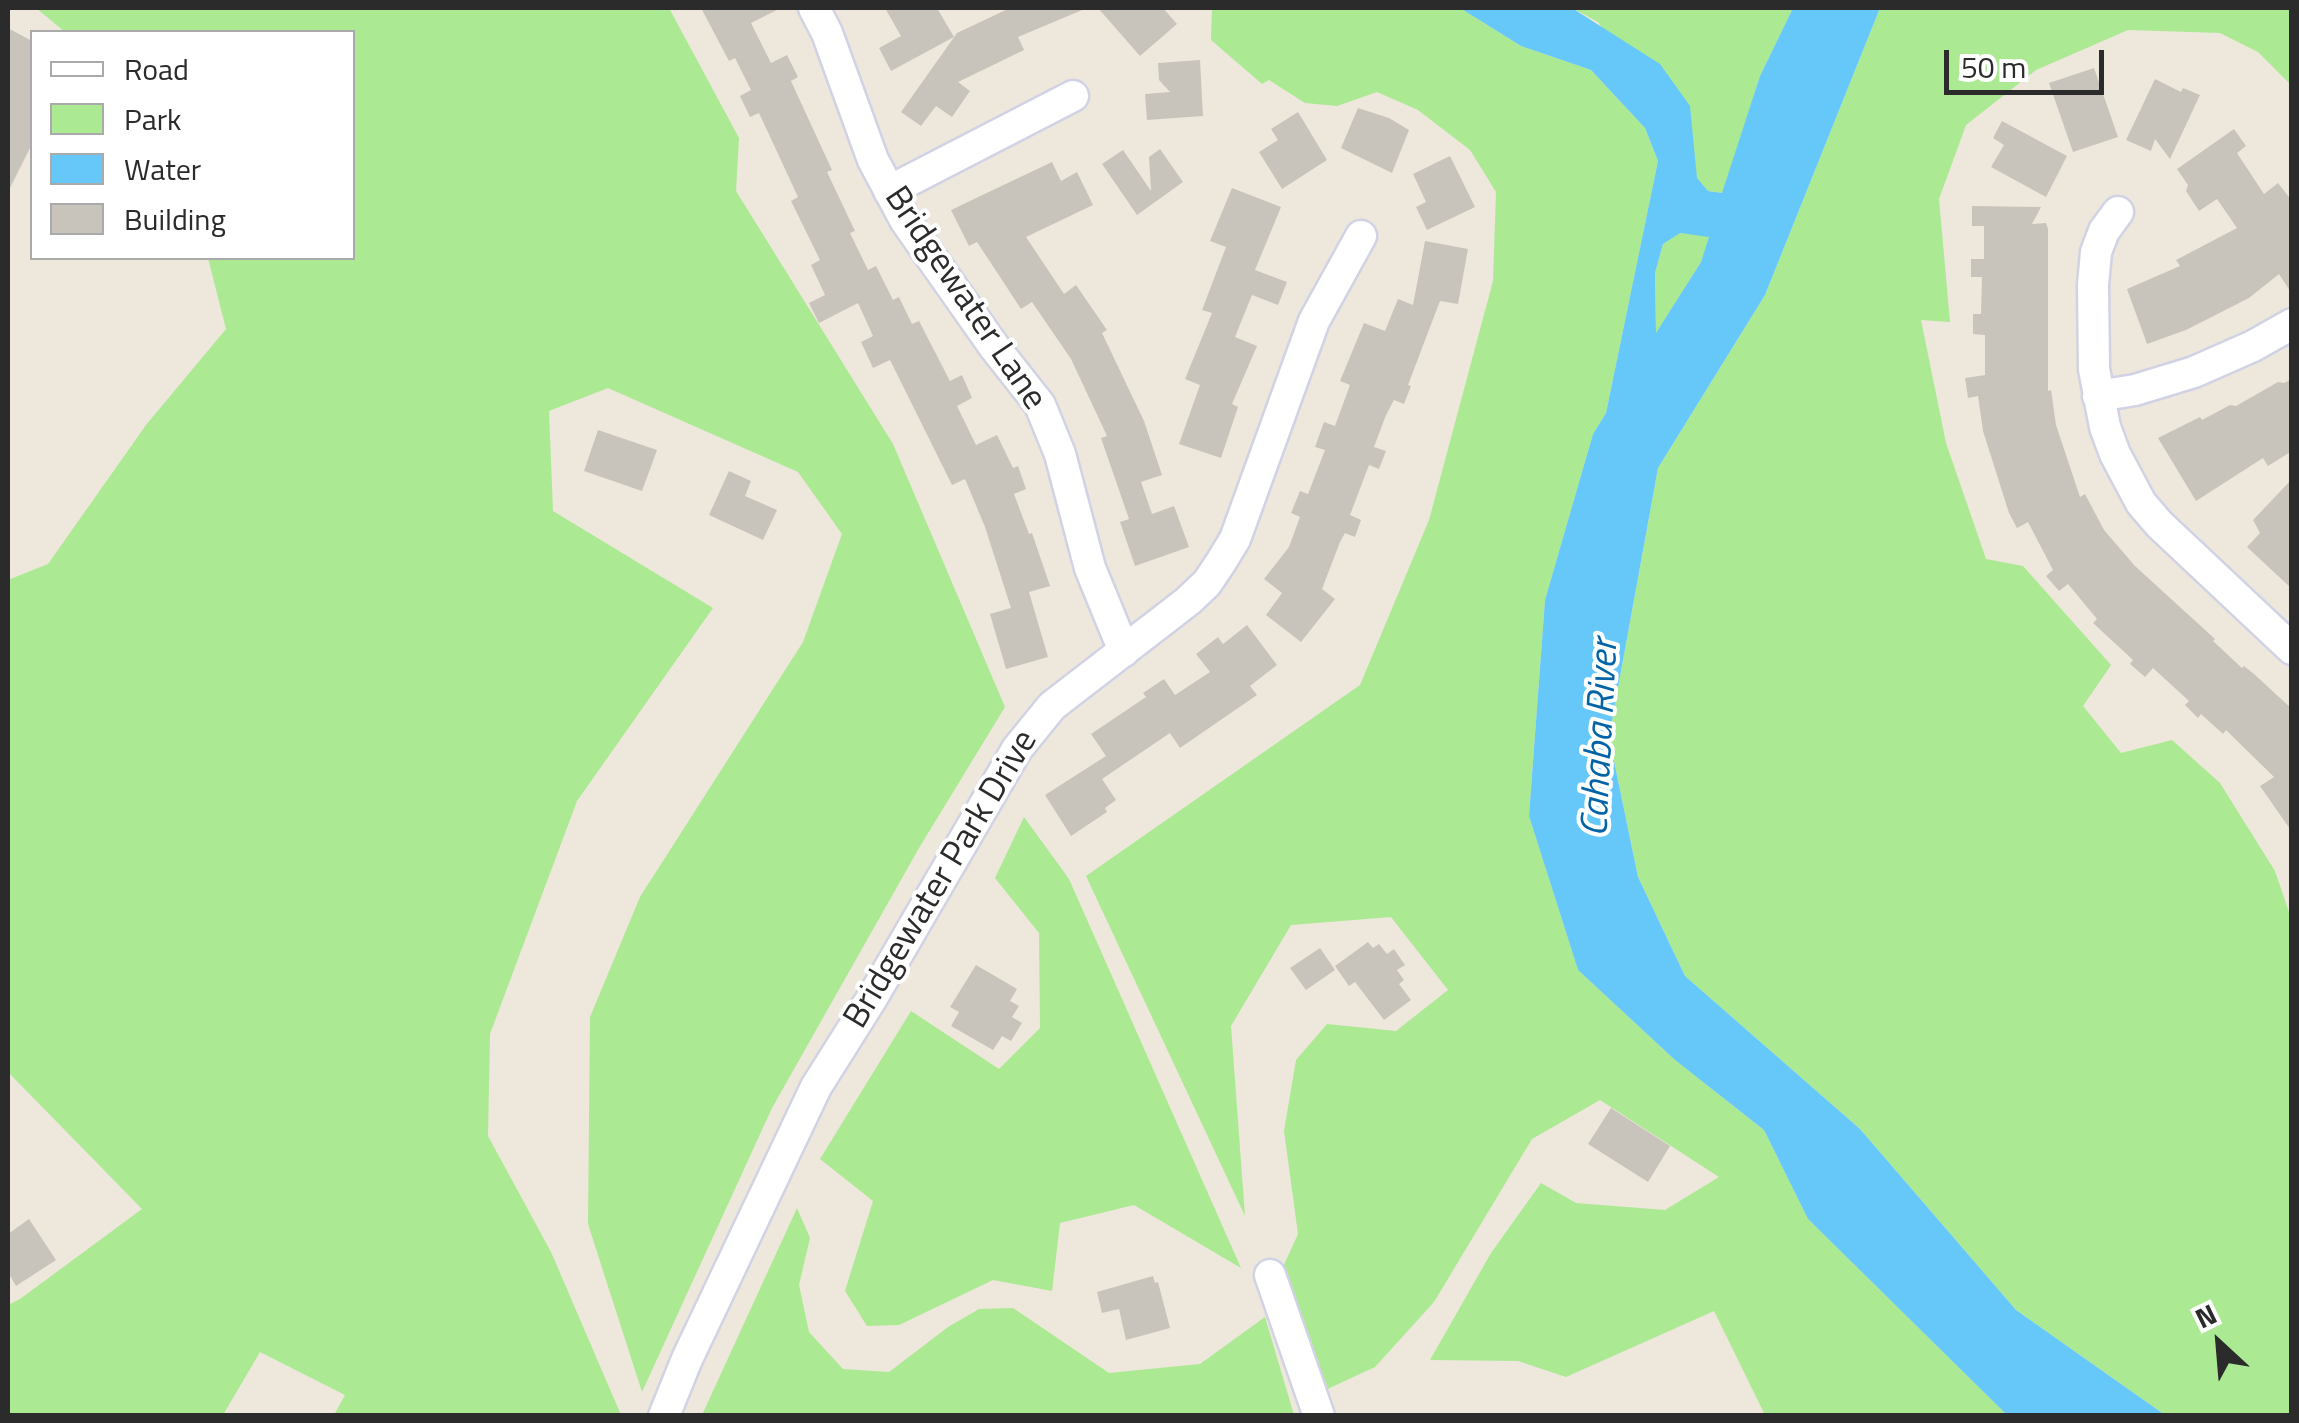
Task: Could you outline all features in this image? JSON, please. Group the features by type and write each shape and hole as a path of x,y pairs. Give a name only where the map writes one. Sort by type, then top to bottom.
{"street":[{"name":"Bridgewater Lane","path":"814,8 874,160 905,220 1040,405 1065,472 1090,568 1124,651"},
{"path":"890,191 1072,96"},
{"path":"2118,212 2104,231 2096,252 2093,350 2098,396 2115,454 2141,503 2168,534 2292,649"},
{"name":"Bridgewater Park Drive","path":"664,1416 816,1086 872,998 1017,749 1052,706 1206,584 1228,550 1314,321 1361,236"},
{"path":"2098,396 2136,390 2194,372 2292,324"},
{"path":"1270,1275 1319,1416"}],"green space":[{"path":"36,8 669,8 739,138 736,191 893,444 1005,707 919,848 772,1108 642,1392 588,1224 590,1017 640,897 803,642 842,534 798,472 608,388 549,411 553,511 713,608 577,801 490,1034 488,1136 551,1252 621,1415 334,1415 345,1395 260,1352 223,1415 8,1415 8,1305 142,1209 8,1072 8,580 48,564 146,425 226,329 209,260 355,260 355,30 63,30"},
{"path":"1212,8 1460,8 1521,46 1591,70 1645,128 1658,161 1606,413 1593,434 1545,600 1529,816 1578,970 1675,1060 1764,1130 1808,1219 2007,1415 1765,1415 1714,1311 1566,1377 1518,1361 1430,1360 1491,1253 1541,1183 1576,1203 1665,1210 1719,1177 1600,1100 1532,1139 1434,1302 1375,1367 1321,1392 1278,1278 1298,1234 1284,1131 1296,1060 1327,1024 1396,1031 1448,990 1391,917 1291,925 1231,1026 1245,1216 1086,876 1360,685 1429,520 1493,281 1496,192 1470,150 1418,110 1377,92 1337,106 1305,103 1269,80 1262,84 1211,40"},
{"path":"1572,8 1793,8 1760,76 1723,193 1708,191 1696,178 1692,154 1598,22"},
{"path":"1880,8 2291,8 2291,85 2258,52 2220,33 2128,30 2036,70 1966,125 1939,199 1950,322 1921,320 1946,443 1986,559 2023,566 2111,665 2083,706 2121,753 2172,740 2220,783 2275,871 2291,918 2291,1415 2165,1415 2016,1310 1860,1129 1685,976 1638,877 1609,737 1658,468 1765,295"},
{"path":"1679,233 1710,236 1701,262 1656,334 1655,273 1663,244"},
{"path":"1024,817 1069,879 1241,1268 1134,1205 1060,1223 1052,1291 993,1280 899,1325 867,1326 845,1291 873,1201 820,1159 911,1011 999,1069 1040,1028 1039,933 995,878"},
{"path":"797,1208 810,1238 799,1285 809,1332 843,1369 889,1372 948,1327 979,1309 1013,1308 1109,1373 1200,1364 1265,1317 1294,1415 702,1415"}],"water":[{"name":"Cahaba River","path":"1460,8 1572,8 1660,64 1690,106 1697,178 1708,191 1722,193 1760,76 1793,8 1880,8 1765,295 1658,468 1609,737 1638,877 1685,976 1860,1129 2016,1310 2165,1415 2007,1415 1808,1219 1764,1130 1675,1060 1578,970 1529,816 1545,600 1593,434 1606,413 1658,161 1645,128 1591,70 1521,46","holes":["1680,233 1709,237 1701,262 1656,333 1655,273 1663,244"]}],"building":[{"path":"701,8 781,8 751,23 771,63 787,55 798,77 791,81 832,170 827,172 855,231 850,233 868,270 876,266 893,300 899,297 912,324 919,321 950,381 962,375 972,398 957,406 976,445 997,435 1013,468 1018,466 1026,489 1014,494 1050,586 1029,592 1048,657 1006,669 990,614 1011,608 985,527 965,479 952,485 890,360 873,368 861,342 873,336 858,303 819,323 809,303 825,295 811,265 820,260 791,201 798,197 759,113 750,117 740,96 751,90 735,58 729,61"},
{"path":"885,8 937,8 954,37 891,71 879,48 901,36"},
{"path":"1010,8 1087,8 1018,37 1024,50 958,82 970,91 952,117 936,106 921,126 901,112 957,33"},
{"path":"1098,8 1163,8 1177,24 1140,56"},
{"path":"8,28 30,40 30,148 8,192"},
{"path":"1200,60 1203,116 1147,120 1145,94 1170,92 1159,80 1158,63"},
{"path":"2094,68 2118,137 2073,152 2049,83"},
{"path":"2155,79 2181,92 2183,88 2200,95 2170,159 2155,139 2151,151 2126,140"},
{"path":"1358,108 1389,118 1409,130 1392,173 1341,148"},
{"path":"1298,112 1327,160 1282,189 1259,152 1278,140 1271,129"},
{"path":"2002,121 2067,156 2046,197 1991,167 2004,145 1993,138"},
{"path":"2234,129 2246,146 2237,153 2264,194 2278,183 2292,201 2292,294 2279,274 2249,298 2186,330 2147,344 2127,289 2180,266 2176,260 2237,228 2217,199 2199,211 2177,169"},
{"path":"1160,149 1183,182 1137,215 1102,164 1123,150 1151,191 1149,157"},
{"path":"1450,156 1475,207 1427,230 1416,207 1426,202 1413,174"},
{"path":"1052,162 1061,181 1077,172 1093,205 1026,237 1064,294 1076,285 1107,330 1102,333 1144,421 1162,475 1141,482 1152,514 1174,506 1189,547 1135,566 1120,522 1129,519 1101,438 1107,436 1071,359 1032,302 1021,309 977,242 969,246 951,210"},
{"path":"1232,188 1281,207 1255,270 1287,282 1278,305 1252,295 1235,337 1257,346 1232,404 1238,407 1221,458 1179,444 1200,385 1185,379 1212,313 1202,310 1226,247 1210,241"},
{"path":"1972,206 2041,207 2032,224 2046,223 2048,229 2048,391 2051,390 2056,425 2080,497 2085,494 2104,530 2135,566 2242,668 2292,709 2292,832 2260,786 2274,777 2226,730 2223,734 2201,714 2198,718 2185,705 2189,701 2153,668 2145,677 2130,664 2133,660 2093,623 2097,619 2068,584 2059,591 2046,576 2053,570 2028,522 2017,528 2009,513 1983,431 1978,396 1968,398 1965,378 1985,375 1985,335 1973,334 1973,314 1981,314 1982,277 1971,277 1971,259 1984,259 1984,226 1972,226"},
{"path":"1425,241 1468,249 1458,304 1440,301 1404,404 1394,400 1386,415 1374,447 1386,451 1379,469 1369,465 1350,515 1361,520 1355,537 1345,533 1322,589 1335,599 1301,642 1266,615 1282,593 1264,579 1289,547 1300,517 1291,513 1300,491 1308,494 1325,450 1315,447 1324,422 1335,426 1350,385 1340,381 1364,323 1385,331 1398,299 1413,305"},
{"path":"2292,379 2292,451 2268,466 2263,458 2196,501 2158,438"},
{"path":"598,430 657,450 642,491 584,471"},
{"path":"729,471 751,481 745,496 777,510 763,540 709,515"},
{"path":"2292,479 2292,589 2247,547 2260,533 2253,520"},
{"path":"1247,625 1277,665 1250,686 1257,695 1180,748 1170,733 1102,779 1116,800 1105,808 1107,812 1071,836 1045,795 1106,756 1091,734 1146,697 1143,693 1164,679 1175,695 1210,672 1196,654 1218,637 1223,644"},
{"path":"1368,942 1373,948 1379,944 1387,954 1394,949 1405,965 1397,970 1404,980 1399,984 1411,1000 1384,1020 1355,982 1349,986 1335,966"},
{"path":"1320,948 1335,970 1306,990 1290,968"},
{"path":"976,965 1017,989 1010,1001 1019,1006 1012,1017 1022,1023 1011,1041 1002,1036 993,1050 951,1026 959,1012 950,1007"},
{"path":"1611,1108 1670,1146 1648,1182 1588,1144"},
{"path":"29,1219 56,1260 16,1286 8,1272 8,1234"},
{"path":"1153,1276 1170,1328 1126,1340 1119,1309 1102,1313 1097,1292"}]}
